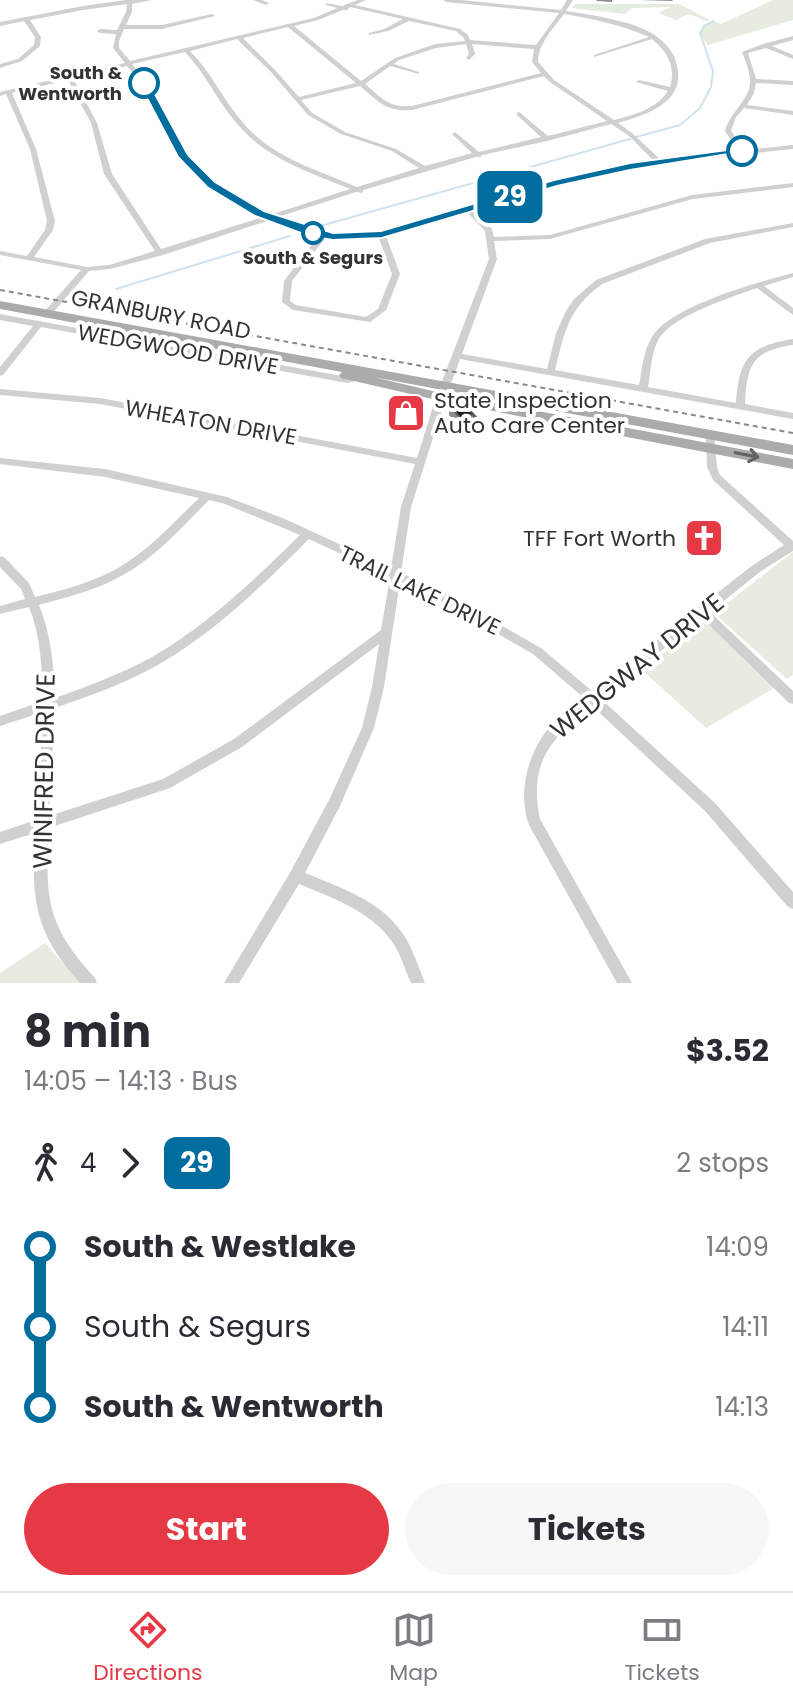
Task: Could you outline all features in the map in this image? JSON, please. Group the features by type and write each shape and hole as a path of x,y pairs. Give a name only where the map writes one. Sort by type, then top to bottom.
{"main road":[{"name":"GRANBURY ROAD","path":"0,305 43,319 315,364 357,378 443,391 711,442 793,464"},
{"name":"GRANBURY ROAD","path":"315,364 329,363 414,380 443,391"},
{"path":"357,378 371,376 414,380"},
{"name":"GRANBURY ROAD","path":"711,442 793,450"}],"street":[{"path":"0,24 149,0"},
{"path":"256,0 266,3"},
{"path":"29,258 49,230 51,221 33,149 4,93 290,26 363,0"},
{"path":"0,253 87,269 110,267 273,219 424,168 613,122 656,107 673,90 675,72 670,53 654,37 610,19 446,0"},
{"path":"570,0 564,14 536,47 535,62 544,74 639,141 659,162"},
{"path":"130,1 131,10 114,44 152,95 176,146 191,166 224,193 273,219 318,234 352,238 382,235 554,183 659,162 793,147"},
{"path":"328,4 458,30 468,42 472,54 469,58"},
{"path":"100,31 162,27 212,16"},
{"path":"371,34 410,18"},
{"path":"0,66 20,60 37,46 38,37 26,19"},
{"path":"290,26 385,104 405,109 544,74"},
{"path":"596,56 610,47 654,37"},
{"path":"239,38 310,114 331,128 394,150 424,168"},
{"path":"742,151 728,131 731,120 752,94 754,81 745,52 793,38"},
{"path":"297,99 361,84 389,64 424,48 468,42 536,47"},
{"path":"765,45 793,57"},
{"path":"186,50 206,71 241,124 265,146 360,191"},
{"path":"389,64 417,73"},
{"path":"70,78 94,123 108,174 160,253"},
{"path":"754,81 793,83"},
{"path":"639,82 673,90"},
{"path":"743,106 793,113"},
{"path":"519,114 547,139"},
{"path":"455,134 479,156"},
{"path":"492,239 550,237 692,197 793,185"},
{"path":"231,983 296,876 335,802 368,728 378,687 406,507 443,391 491,268 492,239 482,221 469,209"},
{"path":"550,373 566,314 584,291 599,282 708,241 793,225"},
{"path":"318,234 293,273 285,294 286,302 293,307 362,320 378,316 396,274 382,235"},
{"path":"0,373 87,269"},
{"path":"643,390 655,337 669,323 691,311 793,275"},
{"path":"759,286 793,312"},
{"name":"WEDGWOOD DRIVE","path":"0,317 43,319 347,380 357,378"},
{"path":"740,407 743,372 748,361 762,352 793,342"},
{"path":"459,356 793,416"},
{"name":"WHEATON DRIVE","path":"0,392 60,396 144,409 421,462"},
{"path":"711,442 712,467 716,477 792,546"},
{"name":"TRAIL LAKE DRIVE","path":"0,461 82,470 207,496 254,511 439,595 537,651 593,699 710,807 793,902"},
{"path":"0,610 97,583 134,563 207,496"},
{"path":"0,721 134,672 198,634 237,602 307,535"},
{"name":"WEDGWAY DRIVE","path":"625,983 546,846 529,803 531,779 546,738 757,568 792,546"},
{"name":"WINIFRED DRIVE","path":"0,560 18,574 35,601 45,640 47,704 41,894 53,933 68,960 90,983"},
{"path":"704,613 793,699"},
{"path":"0,838 138,795 178,778 238,743 385,633"},
{"path":"296,876 346,897 387,924 398,939 418,983"}],"shaded area":[{"path":"773,0 793,0 793,20 708,45 700,34 704,26 714,21 721,24"},
{"path":"575,4 679,4 710,20 689,14 676,20 658,13 671,7 632,8 625,14 572,8"},
{"path":"793,552 793,675 787,679 714,613"},
{"path":"706,620 776,687 706,728 642,670"},
{"path":"45,943 80,983 0,983 0,973"}],"building":[{"path":"396,401 412,404 409,411 391,412"},
{"path":"462,401 475,416 465,414 463,421 449,405"}],"waterway":[{"path":"636,137 680,125 700,108 711,87 713,71 700,33 704,26 714,21"},
{"path":"320,226 630,139"},
{"path":"116,289 290,236"}],"railway":[{"path":"0,290 793,433"}],"bus line":[{"name":"29","path":"144,83 184,157 211,185 260,214 333,237 382,235 554,183 630,167 742,151"}],"place":[{"name":"South & Wentworth","path":"144,83"},
{"name":"South & Segurs","path":"313,233"},
{"name":"State Inspection Auto Care Center","path":"406,413"},
{"name":"TFF Fort Worth","path":"704,538"}]}
